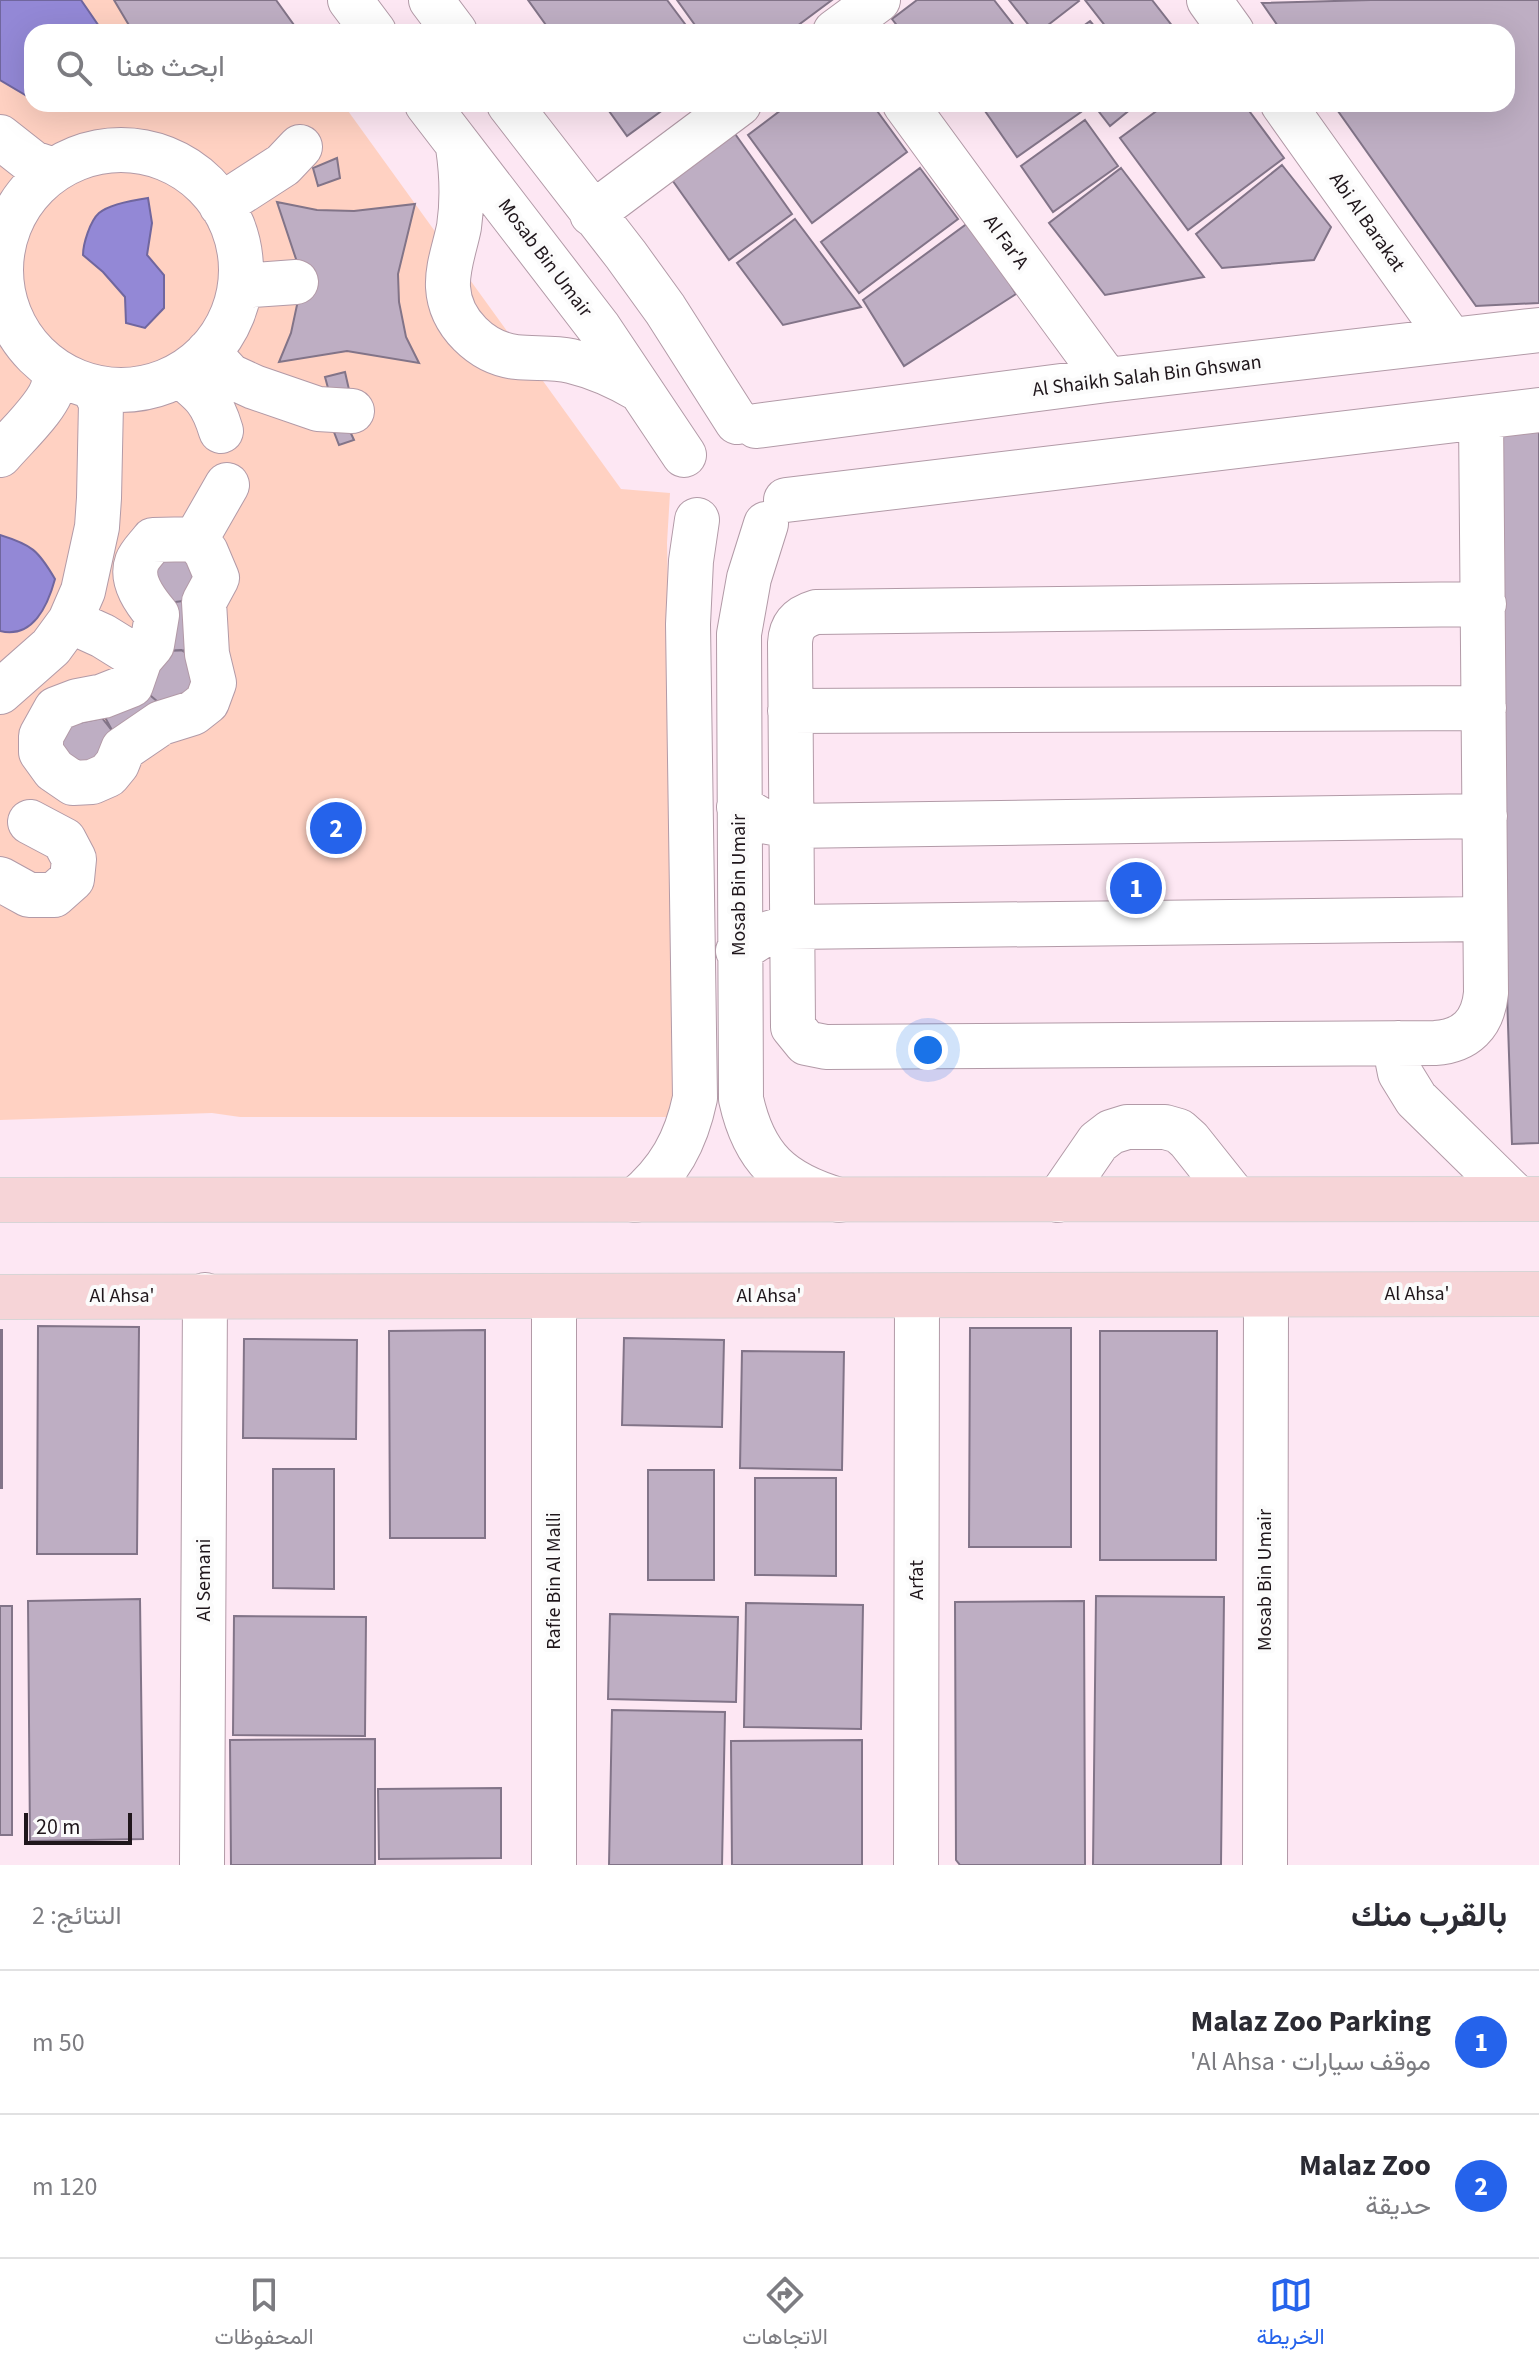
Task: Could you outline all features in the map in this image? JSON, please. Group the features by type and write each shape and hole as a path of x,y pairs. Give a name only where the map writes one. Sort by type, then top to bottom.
{"main road":[{"path":"0,1200 1528,1199"},
{"name":"Al Ahsa'","path":"0,1297 1539,1294"}],"street":[{"path":"350,0 368,24"},
{"path":"431,0 449,24"},
{"path":"1209,0 1226,24"},
{"name":"Mosab Bin Umair","path":"433,112 553,267 684,455"},
{"name":"Mosab Bin Umair","path":"515,112 626,255 746,424 771,435 789,465 790,483 749,578 739,634 741,1099 746,1123 757,1146 772,1166 792,1182 814,1193 839,1200"},
{"path":"592,214 728,112"},
{"name":"Al Far'A","path":"911,112 1107,380"},
{"name":"Abi Al Barakat","path":"1289,112 1451,340"},
{"path":"0,137 33,163 54,170"},
{"path":"458,147 462,200 448,273 448,292 464,328 478,342 495,352 514,357 568,360 619,377 642,391"},
{"path":"122,149 146,152 168,159 189,171 207,186 221,205 234,230 240,257 240,286 229,322 194,364 152,386 123,390 93,387 51,368 7,327 2,277 3,252 9,228 20,205 35,186 54,170 75,158 98,152 122,149"},
{"path":"221,205 283,165 304,161"},
{"path":"240,286 296,282"},
{"name":"Al Shaikh Salah Bin Ghswan","path":"746,424 1539,330"},
{"path":"194,364 318,409 352,411"},
{"path":"194,364 221,431"},
{"path":"12,435 54,381 51,368"},
{"path":"0,692 51,647 70,621 83,591 97,527 101,403 93,387"},
{"path":"12,435 62,406 78,409 100,435"},
{"path":"746,424 721,424 705,431 692,442 679,473 680,490 686,506 697,520 723,533 753,531 776,512 1539,410"},
{"path":"1481,417 1484,604 1486,993 1480,1019 1471,1030 1448,1043 816,1046 806,1043 793,1027 790,634 799,619 816,612 1484,604"},
{"path":"196,539 227,485"},
{"path":"635,1200 653,1185 681,1145 695,1098 688,624 691,561 697,520"},
{"path":"73,783 54,770 41,752 41,736 56,709 131,685 140,659 152,645 157,615 137,585 136,563 153,540 196,539"},
{"path":"15,816 73,783 92,782 108,775 123,749 161,723 193,713 207,702 214,683 207,654 204,602 217,578 206,552 196,539"},
{"path":"70,621 103,636 140,659"},
{"path":"790,711 1484,708"},
{"path":"739,807 763,821 790,826 1485,816"},
{"path":"0,879 29,895 54,895 72,879 74,859 64,840 15,816"},
{"path":"738,951 763,935 790,927 1484,919"},
{"path":"1398,1043 1400,1073 1416,1099 1528,1199"},
{"path":"695,1098 718,1103 741,1099"},
{"path":"1058,1200 1098,1142 1111,1132 1127,1127 1165,1127 1179,1131 1236,1199"},
{"name":"Al Semani","path":"202,1865 205,1295"},
{"name":"Mosab Bin Umair","path":"1265,1865 1266,1295"},
{"name":"Rafie Bin Al Malli","path":"554,1296 554,1865"},
{"name":"Arfat","path":"916,1865 917,1296"}],"shaded area":[{"path":"0,0 268,0 285,24 24,24 24,112 349,112 621,489 670,493 667,543 679,1117 240,1117 212,1113 0,1120"},
{"path":"0,0 81,0 98,24 24,24 24,94 0,80"},
{"path":"148,198 152,223 147,255 164,275 164,308 145,328 126,323 125,297 83,255 88,233 99,213 129,201"},
{"path":"0,535 33,550 55,579 37,618 22,630 12,632 0,631"}],"building":[{"path":"114,0 276,0 293,24 128,24"},
{"path":"528,0 667,0 685,24 545,24"},
{"path":"677,0 832,0 800,24 694,24"},
{"path":"917,0 994,0 1013,24 896,24 892,19"},
{"path":"1009,0 1079,1 1049,24 1028,24"},
{"path":"1085,0 1152,0 1171,24 1104,24"},
{"path":"1539,0 1539,303 1476,306 1339,112 1515,112 1515,24 1276,24 1262,3"},
{"path":"610,112 660,112 627,136"},
{"path":"778,112 878,112 907,152 812,223 748,135"},
{"path":"986,112 1081,112 1017,157"},
{"path":"1099,112 1127,112 1110,126"},
{"path":"1155,112 1250,112 1284,158 1188,230 1120,138"},
{"path":"1085,120 1118,166 1053,212 1021,166"},
{"path":"733,131 792,214 729,260 670,177"},
{"path":"337,158 340,178 318,186 313,168"},
{"path":"1282,165 1331,227 1314,260 1222,268 1196,234"},
{"path":"920,168 958,219 859,293 821,242"},
{"path":"1121,168 1204,277 1105,295 1049,223"},
{"path":"277,202 317,210 354,211 415,204 398,274 399,302 406,337 419,363 347,351 279,362 291,333 300,291 300,271"},
{"path":"795,219 861,307 783,325 737,263"},
{"path":"972,220 1016,294 904,366 863,300"},
{"path":"345,372 350,394 331,399 325,377"},
{"path":"1539,424 1539,1143 1512,1144 1488,429"},
{"path":"348,427 354,440 339,445 334,432"},
{"path":"189,548 199,593 191,600 167,603 145,571"},
{"path":"191,600 198,650 161,651 167,603"},
{"path":"181,650 189,654 197,693 164,707 145,691 161,651"},
{"path":"145,691 164,707 113,732 101,710"},
{"path":"102,718 113,732 89,771 57,747 60,727"},
{"path":"38,1326 139,1327 137,1554 37,1554"},
{"path":"970,1328 1071,1328 1071,1547 969,1547"},
{"path":"2,1330 2,1488 0,1488"},
{"path":"485,1330 485,1538 390,1538 389,1331"},
{"path":"1100,1331 1217,1331 1216,1560 1100,1560"},
{"path":"624,1338 724,1340 722,1427 622,1425"},
{"path":"244,1339 357,1340 356,1439 243,1438"},
{"path":"742,1351 844,1352 842,1470 740,1468"},
{"path":"273,1469 334,1469 334,1589 273,1588"},
{"path":"648,1470 714,1470 714,1580 648,1580"},
{"path":"755,1478 836,1478 836,1576 755,1575"},
{"path":"1096,1596 1224,1597 1221,1865 1093,1865"},
{"path":"140,1599 143,1839 30,1841 28,1601"},
{"path":"1084,1601 1085,1865 960,1865 956,1860 955,1602"},
{"path":"746,1603 863,1605 861,1729 744,1727"},
{"path":"0,1606 12,1606 12,1835 0,1835"},
{"path":"610,1614 738,1617 736,1702 608,1699"},
{"path":"234,1616 366,1617 365,1736 233,1735"},
{"path":"612,1710 725,1712 722,1865 609,1865"},
{"path":"375,1739 375,1865 231,1865 230,1740"},
{"path":"862,1740 862,1865 732,1865 731,1741"},
{"path":"501,1788 501,1858 379,1859 378,1789"}],"place":[{"name":"Malaz Zoo","path":"336,828"},
{"name":"Malaz Zoo Parking","path":"1136,888"}]}
